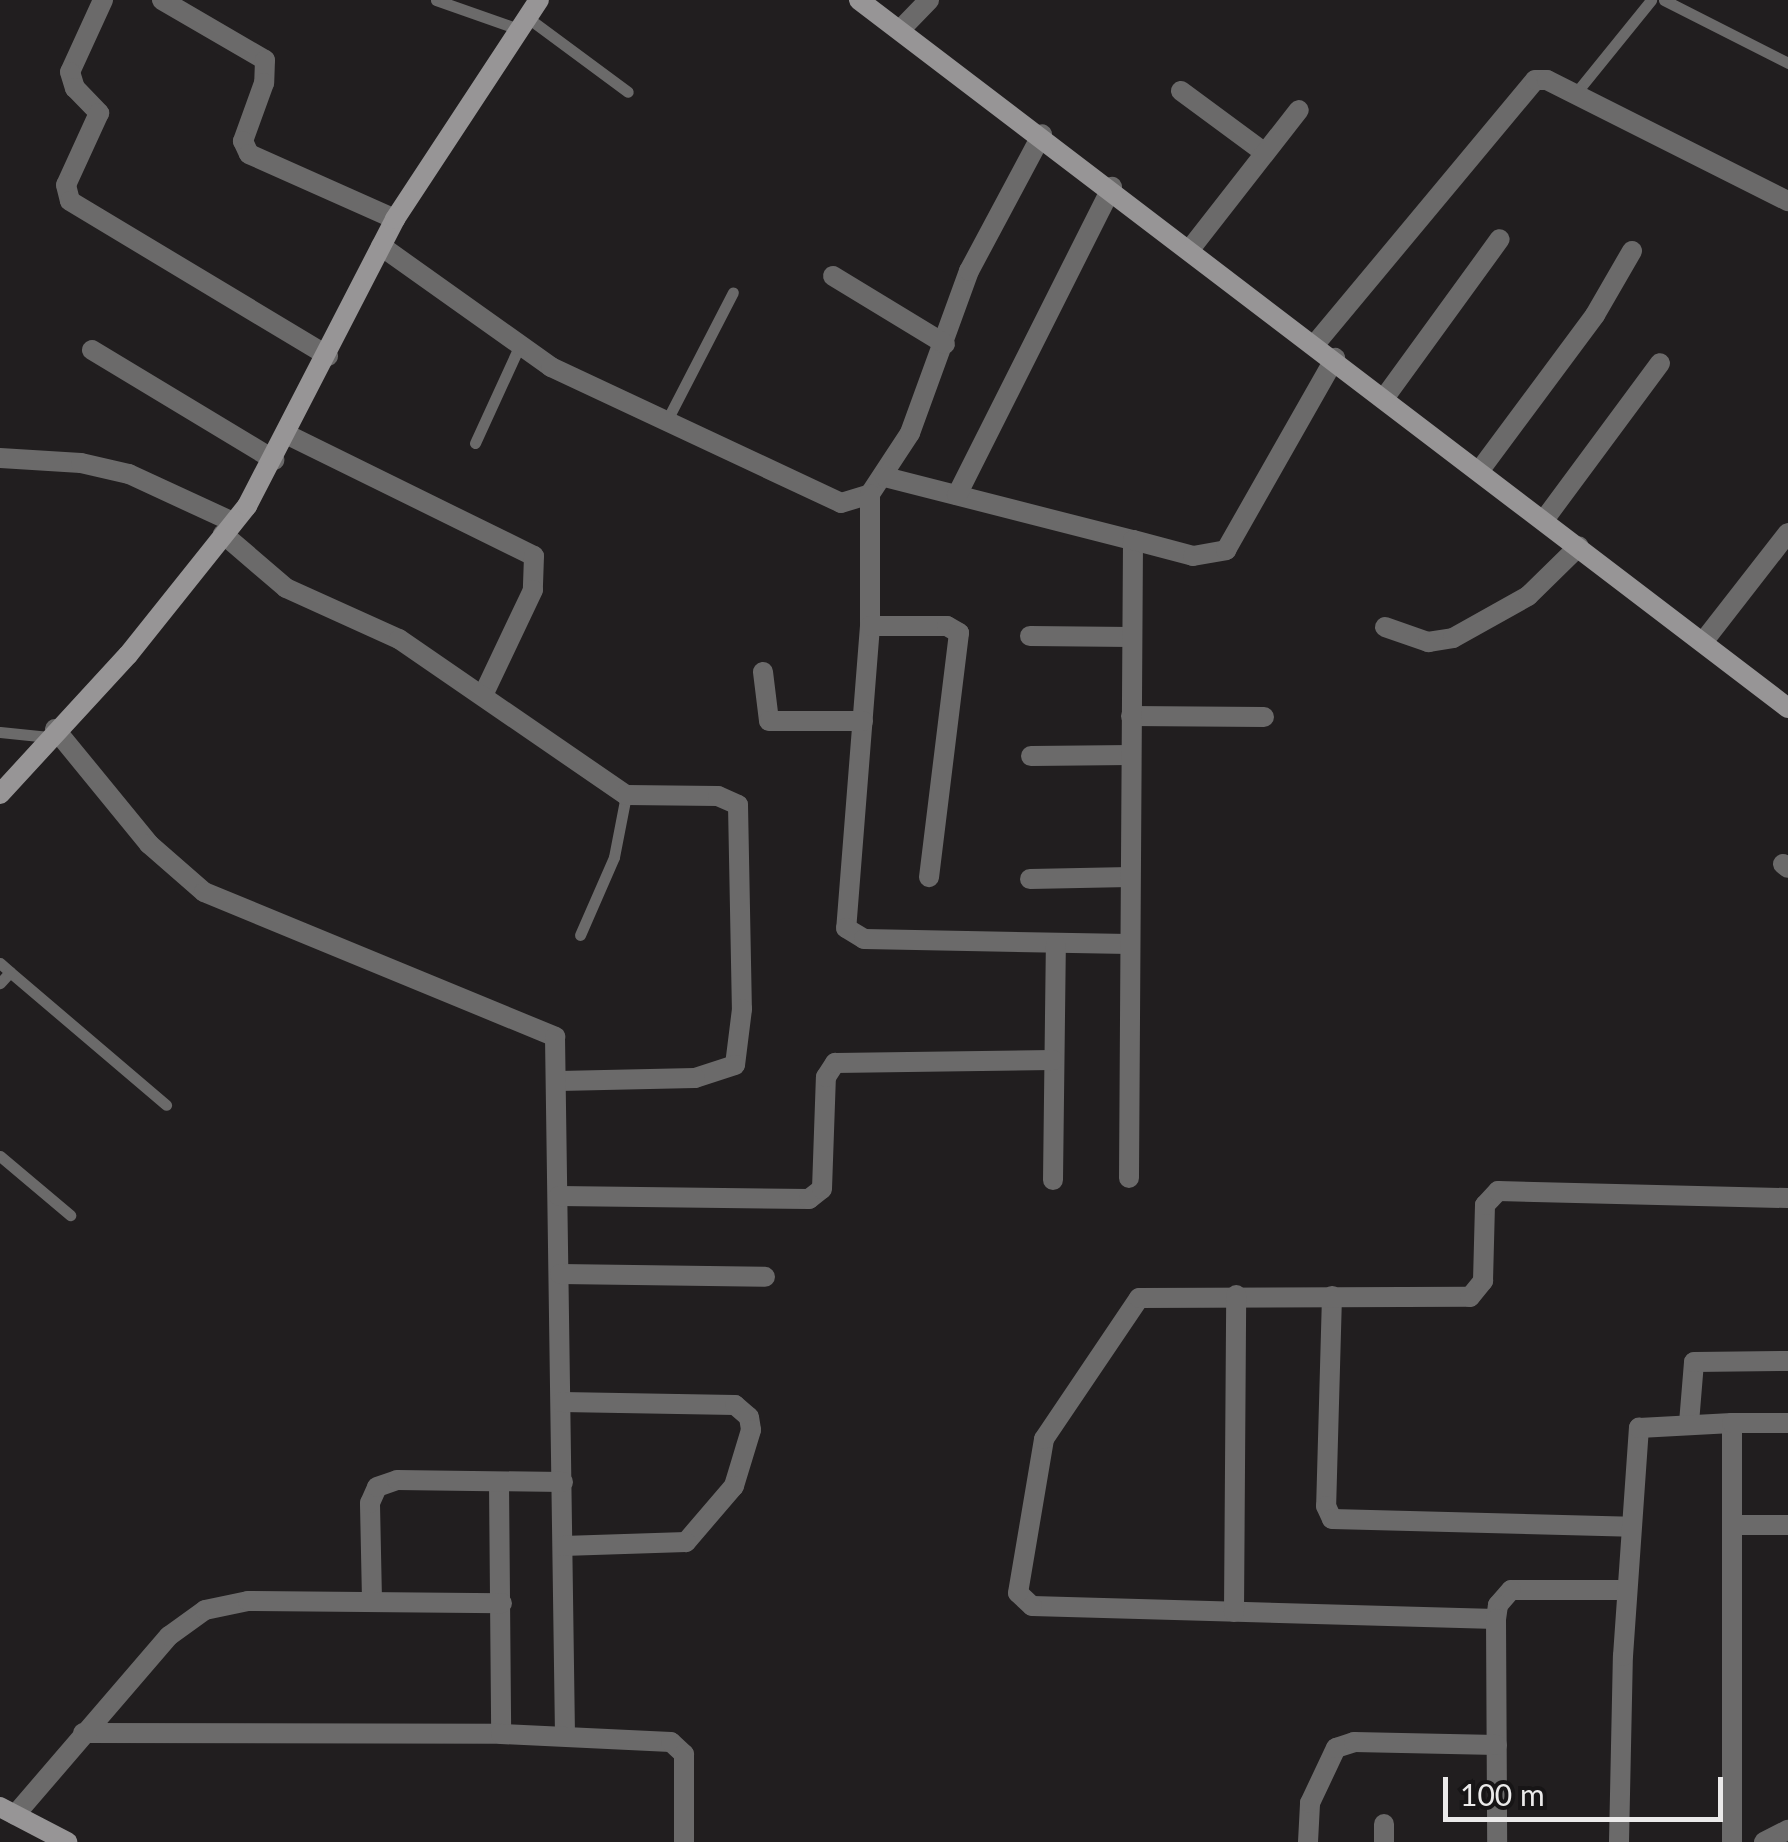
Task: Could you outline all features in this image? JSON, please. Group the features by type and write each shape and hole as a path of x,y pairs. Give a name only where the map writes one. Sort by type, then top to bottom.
{"street":[{"path":"103,0 70,72 74,88 99,114 66,186 70,201 328,356"},
{"path":"162,0 265,60 264,83 243,141 248,154 395,219"},
{"path":"860,0 1112,187 1788,708"},
{"path":"902,28 929,0"},
{"path":"0,794 52,733 128,655 228,528 288,436 395,219 529,16"},
{"path":"1316,343 1528,84 1547,80 1788,201"},
{"path":"1181,91 1265,154"},
{"path":"1191,248 1299,110"},
{"path":"381,246 519,347 664,424 826,500 870,494 885,477 945,344 968,271 1042,134"},
{"path":"957,495 1112,187"},
{"path":"1385,396 1500,239"},
{"path":"1480,470 1595,316 1632,251"},
{"path":"833,276 945,344"},
{"path":"92,350 274,460"},
{"path":"885,477 1193,556 1226,550 1335,358"},
{"path":"1544,520 1660,364"},
{"path":"288,436 534,556 534,590 484,693"},
{"path":"0,458 81,463 130,474 228,528 286,588 399,639 484,693 626,794 726,796 741,810 736,1059 725,1072 694,1078 558,1082"},
{"path":"870,494 870,626 846,928 864,939 1130,944"},
{"path":"1703,642 1788,533"},
{"path":"1130,1178 1133,540"},
{"path":"1385,627 1428,642 1454,638 1528,596 1579,546"},
{"path":"870,626 947,626 960,633 929,877"},
{"path":"1030,636 1131,636"},
{"path":"763,672 769,721 864,721"},
{"path":"1131,716 1264,717"},
{"path":"52,733 148,844 204,892 547,1030 558,1044 565,1736"},
{"path":"1031,756 1131,755"},
{"path":"1030,879 1130,876"},
{"path":"1053,1180 1056,945"},
{"path":"558,1196 808,1198 822,1189 826,1077 835,1063 1053,1060"},
{"path":"1496,1618 1032,1606 1018,1593 1044,1439 1134,1304 1147,1295 1477,1294 1484,1280 1485,1204 1498,1190 1788,1198"},
{"path":"560,1274 765,1277"},
{"path":"1234,1612 1236,1295"},
{"path":"1332,1296 1326,1506 1332,1519 1631,1527"},
{"path":"1689,1423 1694,1362 1788,1361"},
{"path":"562,1402 734,1405 749,1417 751,1430 734,1486 686,1542 563,1546"},
{"path":"1619,1842 1626,1590 1639,1428 1689,1423 1788,1424"},
{"path":"1732,1423 1732,1842"},
{"path":"372,1600 370,1504 377,1487 397,1480 563,1482"},
{"path":"499,1482 501,1734"},
{"path":"1732,1525 1788,1524"},
{"path":"1497,1842 1498,1604 1511,1590 1626,1590"},
{"path":"67,1842 8,1811 170,1636 204,1610 248,1601 502,1603"},
{"path":"83,1733 501,1734 678,1746 685,1761 684,1842"},
{"path":"1308,1842 1310,1803 1336,1748 1354,1742 1497,1746"},
{"path":"1764,1842 1788,1830"}],"lane":[{"path":"436,0 529,16 628,92"},
{"path":"1575,94 1651,0"},
{"path":"1664,0 1788,63"},
{"path":"664,424 733,292"},
{"path":"475,443 519,347"},
{"path":"0,732 52,733"},
{"path":"580,934 614,857 626,794"},
{"path":"0,983 5,967 166,1106"},
{"path":"0,1156 70,1215"}]}
